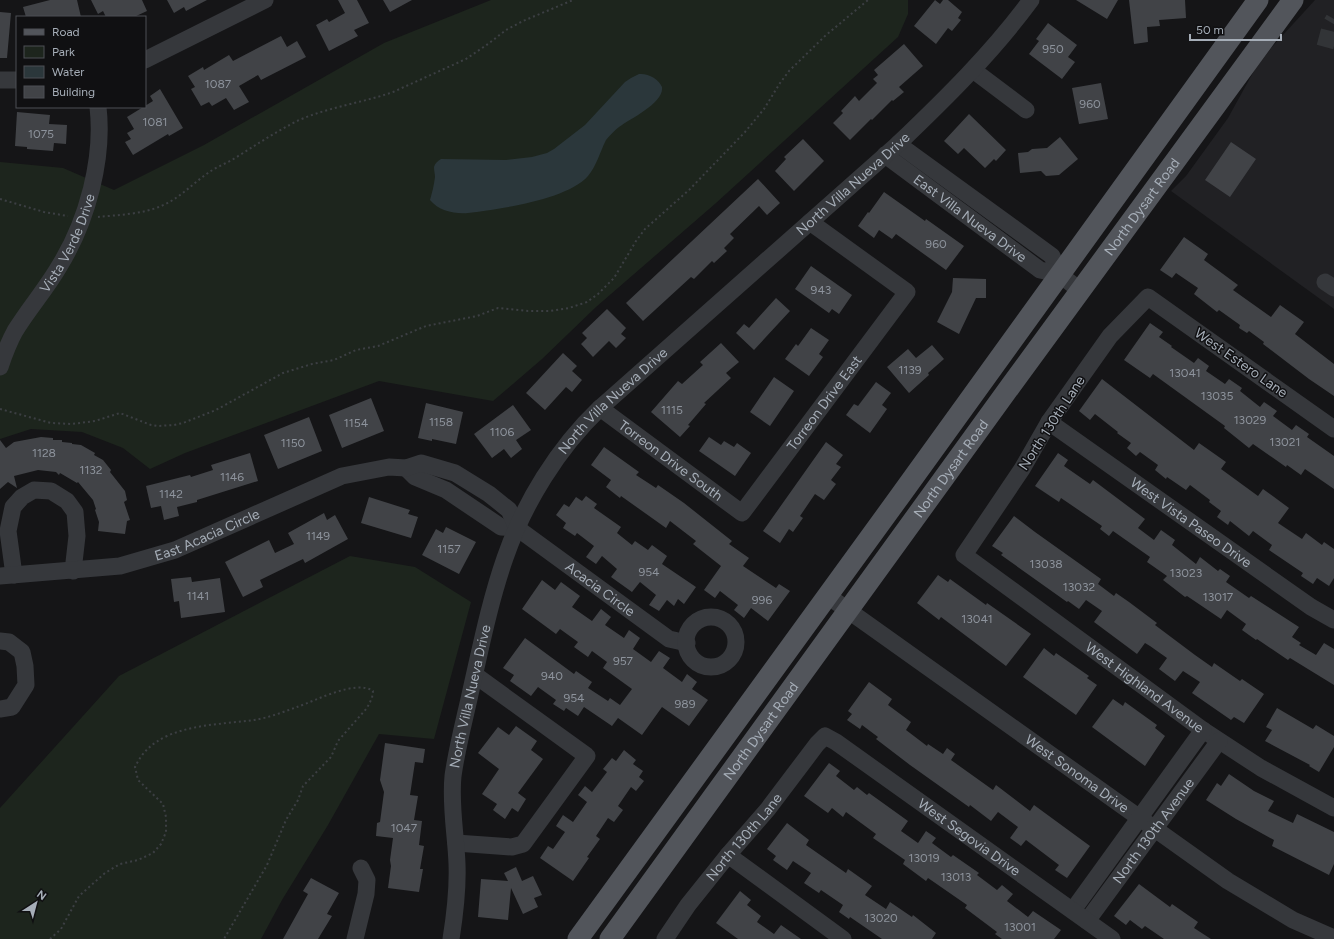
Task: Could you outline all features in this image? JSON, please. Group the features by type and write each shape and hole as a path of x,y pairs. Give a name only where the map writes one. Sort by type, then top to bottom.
{"main road":[{"name":"North Dysart Road","path":"578,939 828,596 1258,0"},
{"name":"North Dysart Road","path":"610,939 1293,0"}],"street":[{"path":"146,60 265,0"},
{"name":"North Villa Nueva Drive","path":"451,939 457,891 456,843 452,798 453,776 495,590 505,558 517,528 532,498 548,472 582,427 600,408 898,144 937,107 973,70 1031,0"},
{"path":"973,70 1026,110"},
{"path":"0,80 16,80"},
{"name":"Vista Verde Drive","path":"0,367 15,332 60,266 69,250 82,217 94,177 98,155 100,139 98,108"},
{"name":"East Villa Nueva Drive","path":"898,144 1052,256 1059,274"},
{"name":"East Villa Nueva Drive","path":"885,155 1040,270 1059,274 1081,291"},
{"name":"Torreon Drive East","path":"742,513 907,292 810,222"},
{"name":"North 130th Lane","path":"964,555 1022,469 1050,422 1110,336 1148,297"},
{"name":"West Estero Lane","path":"1148,297 1334,429"},
{"name":"Torreon Drive South","path":"600,408 742,513"},
{"name":"West Vista Paseo Drive","path":"1050,422 1311,607 1334,620"},
{"name":"East Acacia Circle","path":"7,576 120,566 175,550 342,476 389,467 406,468 421,463 454,473 489,494 509,510 517,528"},
{"path":"7,576 8,532 13,507 22,497 34,490 51,491 67,501 76,512 77,536 73,571"},
{"name":"Acacia Circle","path":"517,528 670,639 687,643"},
{"name":"West Highland Avenue","path":"964,555 1203,730 1262,768 1334,808"},
{"name":"West Sonoma Drive","path":"828,596 1228,881 1293,920 1334,938"},
{"path":"0,641 9,642 22,652 25,666 26,685 12,707 0,709"},
{"path":"456,843 512,847 523,844 587,756 475,675"},
{"name":"North 130th Avenue","path":"1072,910 1203,730"},
{"name":"North 130th Lane","path":"665,939 688,905 728,855 768,809 817,744 825,736"},
{"name":"West Segovia Drive","path":"825,736 836,742 1112,939"},
{"name":"North 130th Avenue","path":"1087,921 1219,740"},
{"path":"728,855 843,939"},
{"path":"355,939 366,894 367,880 361,868"}],"path":[{"path":"0,199 44,212 82,217 143,212 161,207 179,196 213,169 232,160 293,123 334,108 393,92 466,59 506,30 523,20 573,0"},
{"path":"0,409 51,424 72,424 95,421 120,413 151,425 174,425 216,410 283,373 334,360 356,350 378,346 426,326 476,316 498,308 528,311 550,311 569,308 588,302 614,278 636,241 645,230 689,190 730,149 756,120 789,71 825,36 868,0"},
{"path":"50,939 61,928 80,896 105,873 120,864 138,860 153,854 161,844 166,832 166,817 163,804 138,780 135,767 140,756 151,744 168,736 197,728 226,722 255,720 299,707 350,688 368,688 373,691 372,698 367,708 338,741 331,757 303,786 298,800 286,820 267,865 224,939"}],"shaded area":[{"path":"1315,0 1334,0 1334,309 1171,191 1186,176 1228,118 1255,69 1272,47"}],"green space":[{"path":"491,0 908,0 908,14 898,37 716,203 596,307 542,359 493,401 379,381 185,453 150,469 123,448 82,432 31,429 0,439 0,162 63,168 114,190 204,145 384,43"},
{"path":"350,556 415,567 471,602 434,739 379,734 328,825 282,900 261,939 0,939 0,808 119,676"}],"water":[{"path":"639,74 646,74 656,79 661,84 661,93 658,99 646,110 619,127 609,136 591,172 578,184 565,191 532,202 468,213 447,211 438,207 430,200 435,177 434,167 441,159 506,160 532,157 547,153 585,125 625,82"}],"building":[{"path":"50,0 77,0 81,16 26,16 23,7"},
{"path":"91,0 142,0 147,11 136,16 106,16 103,11 98,14"},
{"path":"167,0 207,0 186,11 184,7 174,13"},
{"path":"338,0 357,0 369,23 354,30 358,36 329,51 316,25 327,19 329,22 345,13"},
{"path":"383,0 412,0 390,12"},
{"path":"935,0 940,4 943,0 948,0 962,12 958,18 961,20 952,31 948,28 936,44 914,26"},
{"path":"1076,0 1118,0 1107,19"},
{"path":"1129,0 1185,0 1186,18 1159,20 1160,26 1147,27 1148,42 1134,44"},
{"path":"0,12 11,13 7,58 0,58"},
{"path":"1048,23 1077,45 1068,57 1075,62 1062,79 1029,54 1039,41 1036,39"},
{"path":"281,36 287,47 297,41 306,57 261,80 258,75 239,86 249,102 234,110 226,98 212,106 209,102 201,106 191,89 195,87 188,76 203,67 204,70 229,55 233,61"},
{"path":"904,44 923,66 899,87 904,92 893,101 892,100 850,140 833,123 843,113 841,111 855,96 859,101 877,83 873,79 878,75 874,70"},
{"path":"1101,83 1108,119 1079,124 1072,88"},
{"path":"160,89 183,128 169,136 168,134 133,155 125,142 131,139 127,133 134,129 127,117 142,108 146,108 146,105 153,101 150,96"},
{"path":"17,112 50,115 49,124 67,125 66,144 54,143 53,151 27,149 27,147 15,146"},
{"path":"969,114 1006,150 996,161 994,159 985,168 964,148 958,154 944,141"},
{"path":"1060,137 1078,159 1059,175 1046,176 1041,171 1020,173 1018,153 1028,152 1032,149 1047,148"},
{"path":"803,139 824,161 794,191 775,171 786,159 784,157"},
{"path":"1231,142 1256,159 1230,197 1205,180"},
{"path":"758,179 780,203 767,215 759,206 730,234 734,238 724,248 727,251 714,263 712,261 694,279 691,277 643,321 626,303"},
{"path":"884,192 964,246 946,270 896,234 892,239 879,230 874,238 858,226"},
{"path":"1184,237 1208,254 1204,260 1238,285 1233,290 1271,317 1280,305 1304,322 1295,334 1334,364 1334,396 1263,344 1264,342 1249,331 1247,333 1239,328 1240,325 1219,310 1217,312 1194,294 1198,288 1176,273 1172,278 1160,270"},
{"path":"811,266 852,295 839,314 832,309 829,313 795,289"},
{"path":"953,278 986,279 986,298 976,298 959,334 937,322 952,292"},
{"path":"776,298 790,311 754,350 736,333 744,324 749,328"},
{"path":"607,309 626,328 621,334 626,338 616,348 609,341 593,357 581,344 587,338 582,333"},
{"path":"1150,323 1163,332 1159,337 1172,346 1171,347 1194,363 1198,358 1209,366 1206,371 1225,384 1229,379 1242,388 1240,391 1260,407 1264,402 1277,411 1273,416 1292,430 1296,425 1309,434 1307,437 1334,456 1334,489 1305,469 1301,475 1287,465 1286,467 1253,444 1249,448 1224,428 1225,426 1153,374 1150,378 1124,360"},
{"path":"811,328 829,340 819,354 823,357 809,376 785,359 796,344 798,346"},
{"path":"721,343 739,362 726,373 731,378 704,403 706,404 680,437 651,412 678,381 682,384 703,365 700,362"},
{"path":"932,345 944,359 909,393 887,367 908,349 916,358"},
{"path":"563,353 577,366 572,371 582,380 572,392 566,387 545,410 526,393"},
{"path":"774,377 794,391 770,426 750,412"},
{"path":"1102,379 1194,450 1199,443 1226,462 1221,469 1258,496 1263,489 1289,508 1278,523 1302,539 1306,533 1322,545 1324,542 1334,549 1334,578 1329,586 1317,578 1313,584 1301,576 1303,573 1269,550 1272,545 1253,531 1249,536 1230,521 1228,525 1217,517 1221,511 1209,502 1210,500 1190,485 1186,490 1167,477 1166,479 1155,470 1158,465 1140,452 1136,456 1127,448 1131,443 1095,414 1090,420 1079,411"},
{"path":"876,382 891,393 882,405 887,409 870,433 846,415 854,404 858,406"},
{"path":"371,398 384,431 342,448 329,415"},
{"path":"426,403 463,412 456,444 418,438"},
{"path":"513,405 531,430 516,440 522,449 511,458 504,449 492,458 474,434"},
{"path":"309,417 322,451 278,469 264,435"},
{"path":"41,437 53,438 53,440 62,440 62,442 81,445 95,453 94,455 103,460 111,470 110,472 125,491 127,500 124,502 130,520 127,521 125,534 98,531 99,522 93,500 78,482 77,483 60,473 59,475 56,472 38,470 14,476 17,488 8,482 0,489 0,440 6,448 14,442"},
{"path":"709,437 721,445 724,441 734,447 737,443 751,453 735,476 699,451"},
{"path":"826,442 843,455 836,464 841,467 831,480 836,484 824,500 815,494 800,516 803,518 793,532 789,529 780,543 763,531"},
{"path":"604,447 639,472 636,475 656,488 658,485 684,503 732,541 729,544 749,558 743,566 776,588 779,584 790,591 768,621 751,608 744,618 734,610 738,605 720,591 715,598 704,590 721,566 693,544 696,541 670,521 666,528 606,487 611,480 591,465"},
{"path":"250,453 258,481 197,500 197,502 177,507 179,516 164,520 161,506 151,508 146,486 190,475 191,477 213,470 211,465"},
{"path":"1058,453 1068,460 1064,466 1090,484 1093,480 1145,519 1138,528 1154,540 1161,530 1175,540 1172,545 1196,564 1200,557 1218,571 1220,569 1230,576 1226,582 1249,598 1251,596 1299,627 1292,637 1301,643 1299,645 1316,655 1324,643 1334,649 1334,685 1290,658 1288,660 1257,639 1256,640 1242,630 1246,624 1227,610 1221,619 1187,596 1185,597 1163,580 1167,576 1147,562 1150,557 1113,531 1109,536 1100,529 1102,526 1061,498 1059,502 1035,486"},
{"path":"586,496 597,504 594,508 621,527 617,533 632,545 635,541 648,550 652,545 667,556 662,564 696,587 684,604 678,599 674,606 667,600 659,611 649,605 656,595 640,582 632,592 611,577 617,569 602,556 596,564 586,557 594,546 577,533 575,536 563,528 566,523 556,515 564,504 569,507 576,497 582,501"},
{"path":"369,497 410,510 408,514 418,517 411,538 361,523"},
{"path":"324,513 327,520 335,515 348,539 305,563 303,559 260,580 263,587 243,597 225,562 269,540 275,553 294,544 288,533"},
{"path":"1014,516 1101,579 1098,584 1114,596 1116,593 1129,602 1157,623 1155,625 1195,655 1212,667 1214,663 1240,681 1242,679 1264,694 1244,723 1234,717 1231,720 1192,693 1200,682 1183,671 1175,681 1159,669 1167,658 1150,646 1145,643 1137,654 1094,622 1102,611 1086,600 1079,609 1001,555 1003,553 992,546"},
{"path":"446,527 476,542 459,574 422,555 436,529 443,533"},
{"path":"938,575 948,582 950,579 986,605 987,603 1031,634 1006,666 941,617 939,620 917,603"},
{"path":"191,577 192,582 220,578 225,612 181,618 179,601 174,602 171,579"},
{"path":"542,580 555,590 561,582 580,596 572,607 592,621 601,609 611,617 605,625 624,638 629,630 640,638 633,649 651,662 659,651 670,658 663,668 682,682 687,674 697,682 692,689 708,700 689,726 662,707 642,735 618,718 612,726 584,707 578,716 566,708 564,711 553,704 556,700 538,687 531,696 510,681 514,675 503,668 525,638 574,674 576,671 592,682 588,688 608,701 610,698 620,705 632,689 603,668 607,662 592,651 588,657 574,647 578,642 560,629 556,634 522,609"},
{"path":"1044,648 1054,656 1056,653 1089,676 1087,678 1097,685 1076,715 1023,677"},
{"path":"869,682 892,699 888,705 911,722 906,730 927,746 928,744 943,754 947,748 955,754 951,760 993,790 996,785 1030,811 1034,805 1090,846 1067,878 1055,870 1059,865 1026,840 1021,846 1010,838 1018,827 998,812 991,821 970,805 969,807 910,765 876,739 878,737 862,725 860,729 847,720 852,714 848,711"},
{"path":"1113,699 1123,706 1125,702 1157,725 1155,728 1165,736 1145,766 1092,727"},
{"path":"1277,708 1313,729 1316,725 1334,736 1334,747 1319,772 1309,766 1310,765 1265,741 1272,730 1266,727"},
{"path":"516,726 537,741 531,750 543,759 518,793 526,799 518,812 512,808 505,819 493,810 497,804 482,794 499,769 478,753 498,727 509,735"},
{"path":"385,743 425,749 423,763 415,762 410,795 418,796 414,820 422,821 419,845 424,846 420,869 423,869 419,892 388,888 393,838 376,836 377,823 380,822 384,792 380,780"},
{"path":"624,750 636,760 633,764 643,771 639,777 644,781 636,791 631,787 618,806 623,810 614,822 608,818 596,836 600,839 587,857 589,858 573,881 540,858 548,846 553,849 565,832 556,826 563,815 573,822 587,802 578,795 585,786 592,792 607,772 603,769 612,758 616,761"},
{"path":"829,763 840,771 836,776 854,790 857,787 867,795 869,793 908,821 901,831 918,843 926,831 936,838 932,843 951,857 953,855 979,873 977,875 997,890 1002,885 1013,894 1007,901 1028,917 1033,911 1061,930 1054,939 1002,939 995,934 997,932 965,908 967,905 928,878 926,881 903,864 905,860 873,838 876,834 846,812 843,817 832,808 828,813 804,796"},
{"path":"1229,774 1254,791 1274,801 1268,811 1293,823 1297,814 1334,832 1334,864 1329,875 1272,846 1274,840 1206,800 1217,783 1221,786"},
{"path":"787,823 809,840 806,845 846,873 848,869 872,886 865,895 886,909 890,902 912,917 913,915 936,933 932,939 882,939 850,917 849,919 839,912 843,905 821,890 819,893 804,883 811,873 793,861 787,870 773,860 776,856 767,849"},
{"path":"516,867 522,881 533,876 542,895 534,898 538,907 523,914 511,888 508,920 478,917 481,879 508,881 504,873"},
{"path":"311,878 339,893 327,914 332,916 318,939 283,939 308,894 303,891"},
{"path":"1139,884 1170,907 1172,904 1198,922 1194,928 1211,939 1164,939 1145,926 1142,929 1130,920 1126,925 1114,916"},
{"path":"740,891 751,900 747,905 761,916 757,922 774,934 781,925 801,939 738,939 716,923"}],"tunnel":[{"path":"1325,47 1331,24 1334,19"}]}
